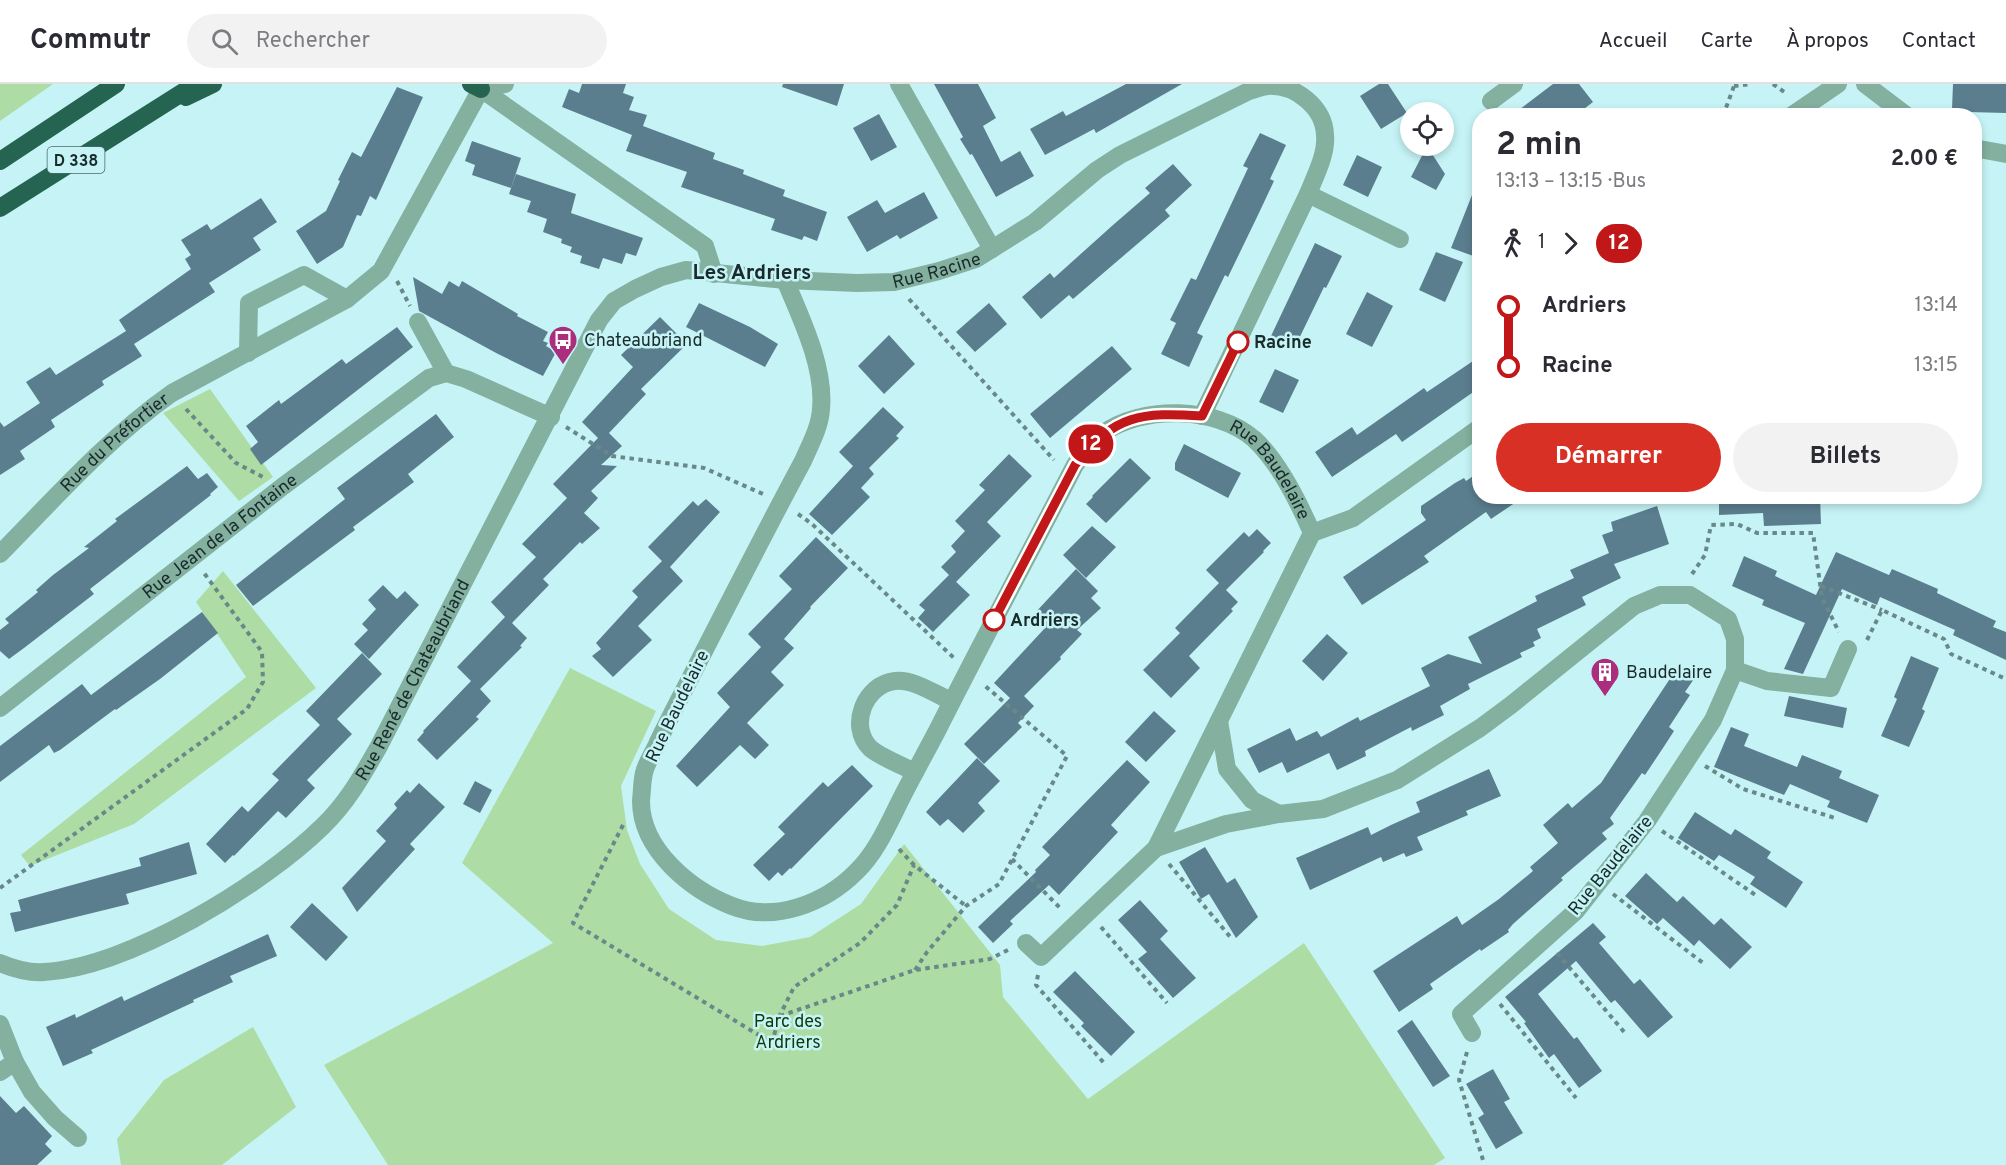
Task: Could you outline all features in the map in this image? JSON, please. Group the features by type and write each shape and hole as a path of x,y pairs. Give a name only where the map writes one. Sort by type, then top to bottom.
{"highway":[{"name":"D 338","path":"0,161 116,84"},
{"name":"D 338","path":"0,208 196,84"},
{"path":"151,112 213,84"}],"street":[{"path":"477,86 505,84"},
{"path":"899,84 992,249"},
{"path":"1491,101 1514,84"},
{"path":"1803,108 1838,84"},
{"path":"1865,84 1896,108"},
{"path":"477,86 705,246 714,274"},
{"name":"Rue du Préfortier","path":"0,554 95,457 154,405 172,393 347,299 381,271 477,86"},
{"name":"Rue Racine","path":"714,274 785,280 894,282 976,259 1035,222 1084,180 1120,155 1249,91 1266,86 1283,87 1309,101 1322,117 1326,137 1321,159 1308,194 1202,416"},
{"path":"1982,150 2006,154"},
{"path":"1308,194 1400,239"},
{"name":"Rue René de Chateaubriand","path":"0,963 14,969 42,972 64,970 117,955 213,908 264,874 324,826 350,797 378,748 600,320 614,302 634,289 661,277 686,270 714,274"},
{"path":"248,353 249,303 304,274 347,299"},
{"name":"Rue Baudelaire","path":"785,280 821,380 822,410 803,462 670,717 644,772 641,802 643,818 655,845 673,867 692,884 720,902 740,909 757,911 777,912 797,908 819,900 858,871 884,833 1075,465 1090,446 1113,427 1147,414 1202,416 1226,422 1254,439 1275,465 1302,510 1312,533 1156,848 1041,957"},
{"path":"418,322 446,374 466,379 550,417"},
{"name":"Rue Jean de la Fontaine","path":"0,708 282,487 429,378 446,374"},
{"path":"1312,533 1353,518 1472,433"},
{"name":"Rue Baudelaire","path":"1156,848 1226,824 1323,809 1397,780 1480,728 1634,606 1660,595 1690,595 1728,619 1735,639 1736,670 1713,720 1647,821 1576,911 1461,1014 1472,1033"},
{"path":"1736,670 1767,681 1832,688 1848,649"},
{"path":"915,772 871,748 860,734 859,717 862,706 884,684 897,680 911,682 951,701"},
{"path":"1220,721 1227,769 1252,800 1279,814"},
{"path":"1026,943 1041,957"},
{"path":"0,1024 7,1067 55,1118 78,1138"}],"path":[{"path":"1725,108 1733,85 1751,84"},
{"path":"381,271 396,280 418,322"},
{"path":"894,282 1052,460 1075,465"},
{"path":"172,393 236,463 282,487"},
{"path":"550,417 612,456 704,468 781,502 812,524 967,670 1067,756 999,884 966,906 927,952 915,970"},
{"path":"1678,595 1705,555 1711,525 1737,524 1757,533 1814,533 1822,598 1848,649 1862,650 1882,610"},
{"path":"0,888 247,709 263,682 262,652 192,557"},
{"path":"1821,586 1882,610 1944,639 1951,654 2006,679"},
{"path":"1689,756 1743,789 1835,818"},
{"path":"1647,821 1757,896"},
{"path":"625,822 573,923 772,1043 779,1017 794,987 860,943 897,904 914,865"},
{"path":"884,833 914,865 966,906"},
{"path":"1156,848 1232,939"},
{"path":"1012,859 1083,919 1167,1004"},
{"path":"1598,882 1702,963"},
{"path":"1544,939 1625,1033"},
{"path":"779,1017 915,970 990,959 1026,943"},
{"path":"1041,957 1036,985 1104,1062"},
{"path":"1489,989 1576,1098"},
{"path":"1472,1033 1459,1080 1483,1160"}],"green space":[{"path":"0,84 53,84 0,121"},
{"path":"210,389 273,477 239,501 163,413"},
{"path":"223,571 316,688 134,824 30,866 21,855 246,677 196,602"},
{"name":"Parc des Ardriers","path":"570,668 656,711 621,786 627,830 640,864 669,909 716,940 762,946 810,937 861,904 904,844 1000,965 1003,997 1088,1099 1304,943 1445,1158 1434,1165 388,1165 324,1065 553,943 462,863"},
{"path":"253,1027 296,1107 222,1165 121,1165 117,1139 164,1080"}],"building":[{"path":"582,84 626,84 623,93 634,97 629,110 647,115 643,126 715,153 713,159 744,170 743,174 785,190 783,196 827,212 817,241 804,236 802,240 771,230 775,219 681,187 687,172 626,151 632,135 562,107 569,89 579,93"},
{"path":"783,84 844,84 837,106 782,87"},
{"path":"934,84 978,84 996,118 983,126 1001,162 1020,151 1034,176 996,197 972,154 970,155 960,139 963,137"},
{"path":"1126,84 1182,84 1096,133 1094,129 1045,155 1030,129 1063,111 1066,116"},
{"path":"1379,84 1388,84 1400,102 1400,117 1381,129 1360,96"},
{"path":"1553,84 1579,84 1593,102 1585,108 1522,108"},
{"path":"1953,84 2006,84 2006,113 1982,112 1982,108 1952,108"},
{"path":"397,87 423,97 376,200 370,196 361,216 357,215 343,247 317,264 296,231 326,211 352,152 361,157"},
{"path":"879,114 897,147 871,161 853,128"},
{"path":"1260,133 1286,145 1270,179 1274,181 1258,215 1228,277 1225,275 1197,333 1203,336 1189,367 1161,354 1176,323 1170,320 1191,278 1196,280 1248,168 1243,166"},
{"path":"472,141 521,158 511,188 472,175 475,165 465,161"},
{"path":"1357,155 1382,167 1368,197 1343,185"},
{"path":"1422,156 1433,156 1445,174 1436,190 1411,177"},
{"path":"1173,164 1192,185 1165,210 1170,216 1073,299 1069,295 1041,319 1022,297 1050,273 1054,278 1150,193 1145,188"},
{"path":"516,174 576,194 571,213 643,238 636,256 626,253 622,264 603,258 599,269 580,263 582,256 570,252 572,247 561,243 562,239 543,232 547,219 527,212 531,201 509,194"},
{"path":"924,192 938,218 900,239 897,235 867,252 847,217 877,200 885,213"},
{"path":"1472,195 1472,256 1451,248"},
{"path":"261,198 277,222 253,238 261,250 209,283 215,292 134,344 142,356 102,381 104,385 51,420 55,427 20,451 25,459 0,475 0,422 4,427 40,403 26,382 50,367 56,375 126,331 119,320 191,269 185,259 191,255 181,240 207,224 211,230"},
{"path":"1315,243 1342,256 1295,347 1271,336"},
{"path":"1436,252 1463,262 1445,302 1419,290"},
{"path":"413,277 442,294 449,281 459,287 462,281 518,314 517,316 548,332 543,341 548,343 546,346 556,352 543,376 419,311"},
{"path":"1367,292 1393,306 1372,347 1346,334"},
{"path":"699,303 750,327 778,344 765,367 686,327"},
{"path":"989,303 1007,324 975,352 956,332"},
{"path":"660,317 687,344 641,389 646,394 609,433 622,446 601,465 617,466 591,491 598,498 584,513 600,528 582,544 580,542 543,579 549,585 512,623 527,638 520,646 522,647 480,689 491,701 476,717 479,719 437,760 417,740 471,681 457,667 505,617 491,602 536,557 522,544 567,498 553,484 598,438 582,422 633,367 621,355"},
{"path":"397,327 413,347 261,465 250,449 258,442 246,426 279,400 281,404 342,359 346,364"},
{"path":"889,335 915,364 884,394 858,366"},
{"path":"1112,346 1132,369 1050,438 1030,414"},
{"path":"1472,362 1472,393 1402,442 1396,434 1332,477 1315,452 1352,427 1357,435 1424,388 1427,392"},
{"path":"1275,369 1299,380 1283,413 1259,402"},
{"path":"883,407 904,427 896,436 899,438 869,468 874,474 861,488 870,497 832,535 809,514 853,466 839,452"},
{"path":"436,414 454,437 408,474 414,482 353,527 355,530 253,606 236,585 345,499 337,488"},
{"path":"1184,444 1241,473 1228,498 1175,470 1175,463"},
{"path":"1009,454 1032,476 987,522 1001,536 956,582 970,595 933,632 918,618 925,610 919,605 949,575 941,567 956,552 951,546 965,531 955,521 985,490 979,485"},
{"path":"1130,458 1151,478 1106,523 1086,504"},
{"path":"187,466 198,479 207,473 218,487 211,495 90,589 94,594 24,648 9,659 0,651 0,630 9,623 5,619 38,592 36,590 53,575 89,548 84,547 117,521 115,519"},
{"path":"1472,477 1472,504 1513,504 1491,519 1486,512 1424,556 1429,562 1362,605 1343,577 1426,520 1421,513 1421,506 1464,478 1466,481"},
{"path":"706,499 720,512 670,567 683,581 638,626 652,640 613,677 592,656 601,649 596,643 638,597 632,591 662,561 648,547 693,501 698,506"},
{"path":"1719,504 1820,504 1821,524 1764,526 1763,513 1719,515"},
{"path":"1657,506 1669,544 1614,564 1621,578 1582,597 1586,605 1537,629 1541,638 1533,642 1535,646 1520,653 1522,657 1468,684 1470,689 1440,706 1444,715 1412,731 1411,727 1365,751 1366,756 1337,770 1329,753 1287,773 1282,762 1259,773 1247,749 1290,728 1296,741 1317,731 1321,737 1358,717 1360,721 1430,686 1421,668 1448,654 1482,664 1468,637 1537,601 1535,596 1574,578 1570,570 1609,553 1602,535 1613,531 1611,522"},
{"path":"1092,526 1116,547 1086,578 1063,555"},
{"path":"1257,529 1271,543 1226,590 1238,602 1231,609 1233,611 1189,656 1200,668 1171,698 1143,670 1180,633 1175,628 1219,583 1206,570 1244,532 1249,537"},
{"path":"816,537 848,568 810,607 784,639 794,648 771,672 784,685 747,723 769,745 755,759 740,745 697,787 676,766 730,707 717,693 761,647 748,634 792,589 779,576"},
{"path":"1836,552 1889,575 1892,569 1938,589 1937,593 1996,621 1993,627 2006,632 2006,660 1953,635 1955,630 1880,597 1877,605 1842,589 1803,674 1784,669 1805,623 1762,605 1764,600 1732,586 1744,556 1777,571 1775,576 1816,595"},
{"path":"1076,569 1098,591 1091,598 1101,608 1077,630 1082,634 1024,696 1034,706 1018,723 1022,727 984,764 964,744 1010,698 994,683 1045,628 1033,615"},
{"path":"383,585 397,599 405,591 419,605 369,659 354,644 368,630 362,624 376,609 368,600"},
{"path":"202,612 218,633 160,679 60,750 54,753 49,745 0,782 0,746 82,684 91,695"},
{"path":"1327,634 1348,653 1323,681 1302,661"},
{"path":"362,653 382,674 337,719 352,734 307,780 315,788 286,818 278,811 225,863 206,844 242,806 248,812 279,780 272,774 320,725 306,711"},
{"path":"1911,656 1939,668 1922,709 1925,711 1909,747 1881,736 1897,699 1894,697"},
{"path":"1679,665 1696,676 1685,692 1690,695 1669,727 1674,731 1663,748 1645,775 1642,773 1610,818 1614,824 1602,833 1607,839 1561,878 1563,880 1513,924 1509,932 1430,984 1433,989 1399,1012 1373,971 1457,916 1462,925 1533,871 1530,867 1558,843 1543,825 1568,803 1572,808 1601,783"},
{"path":"1789,696 1847,708 1843,728 1784,716"},
{"path":"1154,711 1176,731 1146,762 1125,742"},
{"path":"1731,727 1749,734 1744,746 1797,767 1802,755 1842,771 1839,778 1879,795 1867,823 1827,807 1830,801 1790,784 1784,795 1714,767"},
{"path":"977,758 1000,781 978,803 985,811 963,833 948,819 940,826 926,812"},
{"path":"1127,760 1150,782 1111,825 1118,832 1059,895 1049,885 1010,921 1013,924 993,943 978,927 1036,872 1035,870 1050,855 1042,847"},
{"path":"852,765 873,786 791,869 782,876 778,872 769,881 753,865 785,834 778,827 823,782 828,787"},
{"path":"1489,769 1501,796 1466,811 1468,815 1417,837 1423,850 1406,857 1404,853 1383,862 1381,857 1310,890 1296,858 1368,827 1371,835 1420,812 1416,802"},
{"path":"475,781 492,790 480,813 463,804"},
{"path":"419,783 445,807 410,844 415,849 357,912 342,888 386,841 376,831 397,808 394,804 407,790 410,793"},
{"path":"1695,812 1731,835 1735,829 1771,852 1767,858 1803,882 1786,908 1750,884 1755,877 1719,855 1714,861 1678,838"},
{"path":"189,842 197,874 126,894 129,904 15,932 10,913 21,911 18,900 141,866 139,858"},
{"path":"1205,847 1227,883 1235,878 1258,917 1236,938 1209,894 1201,899 1179,862"},
{"path":"1646,873 1677,902 1683,896 1714,925 1721,918 1752,947 1730,969 1699,940 1694,946 1663,918 1657,924 1625,896"},
{"path":"1140,900 1168,931 1160,939 1196,978 1173,998 1138,959 1147,952 1118,920"},
{"path":"312,903 348,937 326,961 290,927"},
{"path":"1593,923 1606,937 1599,943 1634,984 1640,979 1673,1017 1648,1038 1615,1000 1611,1003 1576,961 1538,994 1574,1039 1577,1037 1602,1071 1579,1088 1554,1054 1549,1058 1524,1023 1526,1022 1505,997"},
{"path":"268,934 277,956 230,976 233,982 91,1050 93,1053 63,1066 46,1027 75,1014 76,1018 122,996 124,1001"},
{"path":"1075,971 1135,1032 1111,1056 1081,1026 1084,1023 1053,992"},
{"path":"1412,1020 1450,1076 1433,1087 1397,1031"},
{"path":"1493,1069 1510,1099 1504,1102 1523,1133 1496,1149 1478,1118 1484,1114 1466,1084"},
{"path":"0,1096 16,1113 24,1106 52,1136 45,1144 52,1151 37,1165 0,1165"}],"bus line":[{"name":"12","path":"994,620 1075,465 1090,446 1113,427 1147,414 1202,416 1238,342"}],"place":[{"name":"Racine","path":"1238,342"},
{"name":"Chateaubriand","path":"563,366"},
{"name":"Ardriers","path":"994,620"},
{"name":"Baudelaire","path":"1605,698"}],"district":[{"name":"Les Ardriers","path":"752,272"}]}
